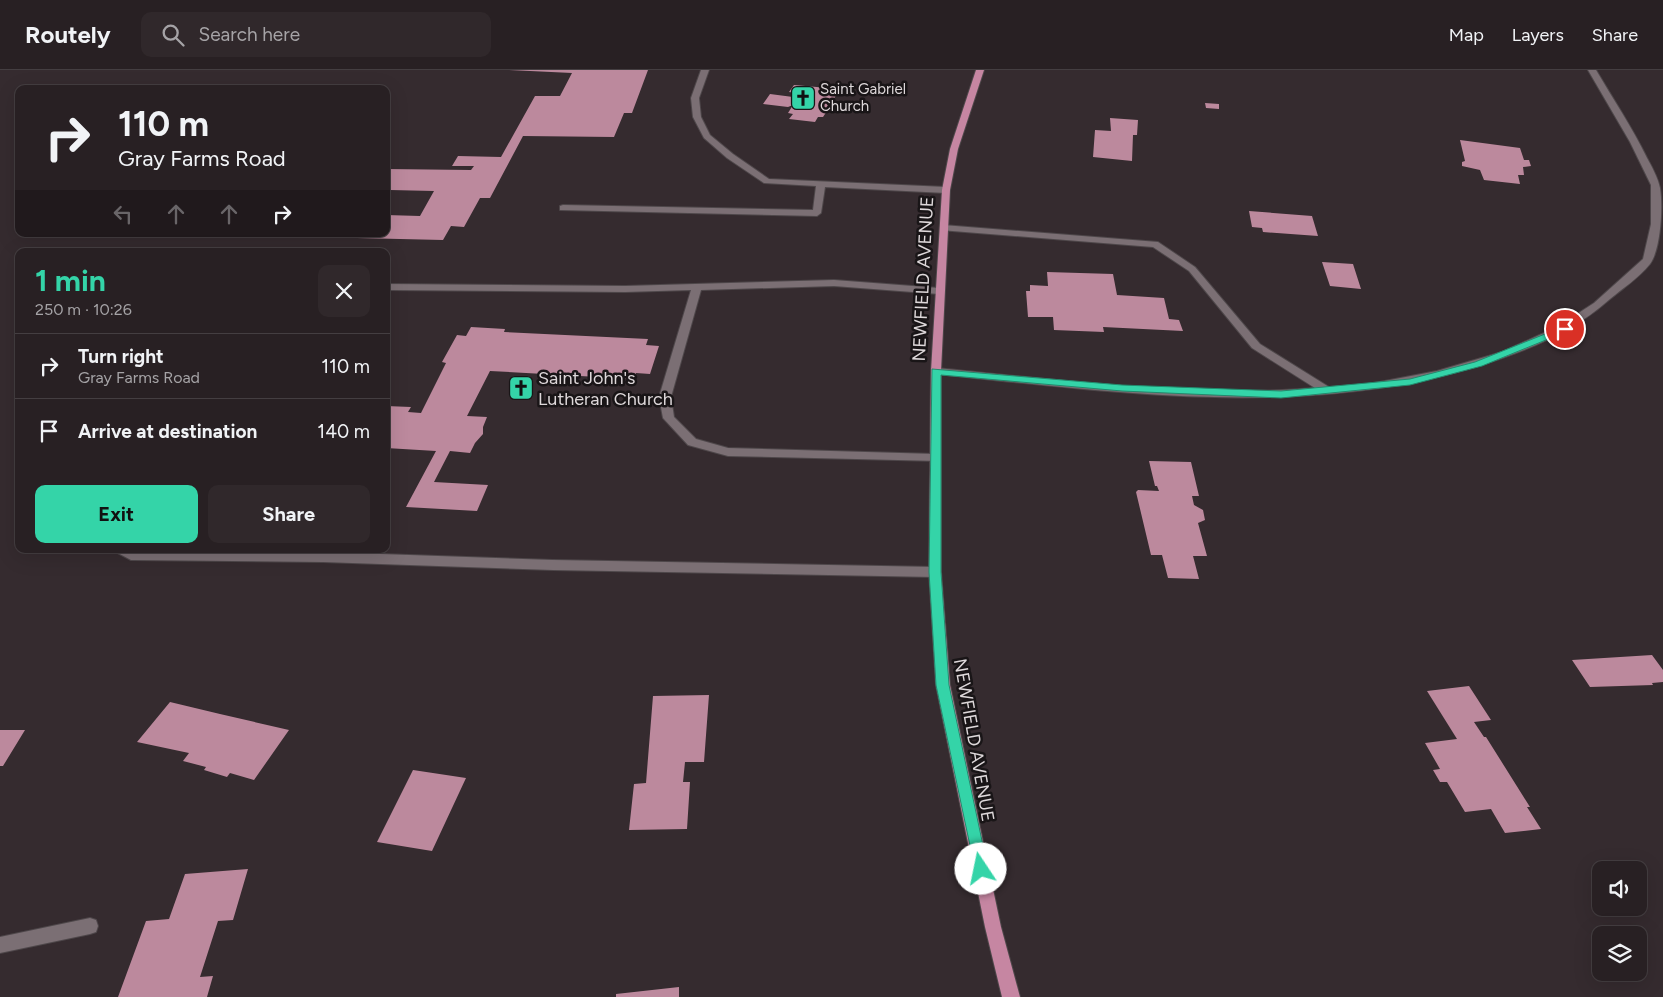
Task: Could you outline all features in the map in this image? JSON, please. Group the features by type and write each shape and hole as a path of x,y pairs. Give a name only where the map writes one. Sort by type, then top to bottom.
{"main road":[{"name":"NEWFIELD AVENUE","path":"980,70 954,149 946,190 936,371 935,572 943,685 993,927 1011,997"}],"street":[{"path":"705,70 695,98 696,117 707,136 730,156 767,181 946,190"},
{"path":"936,371 1122,388 1281,394 1410,382 1471,366 1533,344 1565,329 1604,300 1648,260 1660,188 1592,70"},
{"path":"563,208 817,213 821,183"},
{"path":"943,228 1155,244 1192,269 1256,346 1326,390"},
{"path":"390,287 697,287 834,283 939,291"},
{"path":"697,287 665,397 669,418 692,442 728,452 935,458"},
{"path":"127,553 131,555 323,557 563,565 935,572"},
{"path":"0,945 90,926"}],"building":[{"path":"509,70 648,70 632,113 624,113 614,137 523,136 490,198 480,198 464,227 451,226 443,240 357,238 390,237 390,215 420,216 434,191 390,190 390,169 471,170 474,166 452,166 458,156 501,157 535,96 560,96 572,73"},
{"path":"794,85 828,88 827,91 838,92 832,102 836,102 833,108 829,108 823,117 818,117 815,122 789,119 793,114 788,113 793,105 788,107 763,104 770,94 793,97 795,93 789,92"},
{"path":"1205,103 1219,104 1219,109 1206,108"},
{"path":"1110,118 1138,120 1137,135 1133,135 1132,161 1093,157 1095,130 1111,131"},
{"path":"1460,140 1520,148 1524,160 1529,160 1531,166 1523,167 1524,175 1518,175 1520,184 1484,180 1480,170 1462,166 1462,162 1465,161"},
{"path":"1249,211 1312,216 1318,236 1263,232 1262,228 1252,227"},
{"path":"1322,262 1353,264 1361,289 1330,286"},
{"path":"1047,272 1113,274 1117,295 1164,298 1169,319 1179,320 1183,331 1103,327 1104,332 1054,330 1053,317 1028,317 1026,291 1030,291 1030,285 1048,286"},
{"path":"471,327 505,329 504,332 648,339 646,345 659,346 650,374 636,373 634,379 490,371 467,416 487,417 483,427 483,434 475,443 470,453 450,451 434,482 488,485 477,511 406,507 436,451 390,448 390,406 411,407 408,412 421,413 446,363 442,362 457,335 466,336"},
{"path":"1149,461 1191,462 1199,496 1192,496 1194,505 1203,510 1205,520 1198,523 1207,556 1193,556 1199,579 1168,578 1162,555 1151,555 1136,492 1138,490 1159,491 1157,486 1155,486"},
{"path":"1652,655 1663,670 1663,682 1652,683 1653,685 1590,687 1572,660"},
{"path":"1469,686 1491,720 1474,722 1484,737 1486,737 1530,807 1527,807 1541,829 1505,833 1491,809 1465,812 1447,782 1440,782 1433,770 1440,769 1425,743 1457,739 1427,691"},
{"path":"709,695 704,762 685,762 683,782 690,782 687,829 629,830 634,784 646,783 653,696"},
{"path":"170,702 289,730 254,780 230,773 227,777 204,770 206,767 183,761 189,753 137,742"},
{"path":"0,730 25,730 3,766 0,766"},
{"path":"413,770 466,778 432,851 377,842"},
{"path":"248,869 233,920 218,921 200,977 213,976 207,997 118,997 146,921 169,919 185,874"},
{"path":"679,987 679,997 616,997 616,994"}],"place":[{"name":"Saint Gabriel Church","path":"803,98"},
{"name":"Saint John's Lutheran Church","path":"521,388"}],"route":[{"path":"981,869 943,685 935,572 936,371 1122,388 1281,394 1410,382 1478,364 1533,344 1565,329"}]}
